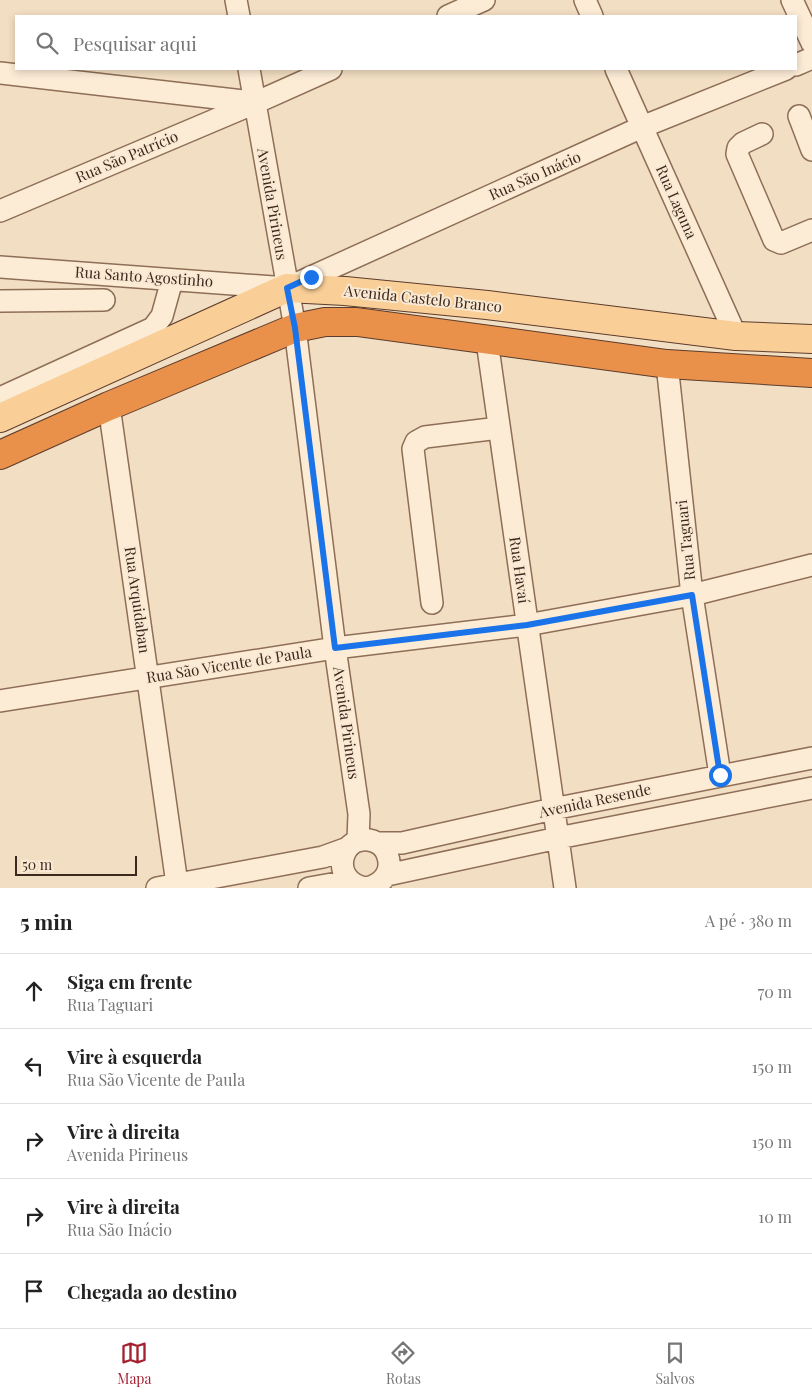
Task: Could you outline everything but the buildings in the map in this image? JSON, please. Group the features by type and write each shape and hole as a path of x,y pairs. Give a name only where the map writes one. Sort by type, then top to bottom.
{"highway":[{"name":"Avenida Castelo Branco","path":"0,455 109,406 295,328 325,322 357,322 667,364 812,372"}],"main road":[{"name":"Avenida Castelo Branco","path":"0,418 287,288 345,291 487,304 736,336 812,339"}],"street":[{"path":"236,0 239,15"},
{"path":"450,15 484,0"},
{"path":"585,0 592,15"},
{"path":"792,0 812,43"},
{"path":"797,65 812,58"},
{"name":"Avenida Pirineus","path":"249,70 295,328 335,648 364,843"},
{"name":"Rua São Patrício","path":"0,211 255,103 328,70"},
{"name":"Rua Laguna","path":"616,70 736,336"},
{"name":"Rua São Inácio","path":"287,288 642,127 784,70"},
{"path":"0,73 255,103"},
{"path":"798,116 812,150"},
{"path":"762,134 743,143 738,148 737,154 774,240 781,243 812,230"},
{"name":"Rua Santo Agostinho","path":"0,266 287,288"},
{"path":"0,398 153,328 162,316 172,280"},
{"path":"0,301 104,300"},
{"name":"Rua Havaí","path":"487,341 565,888"},
{"name":"Rua Taguari","path":"667,364 692,595 720,775"},
{"name":"Rua Arquidaban","path":"109,406 149,677 167,886"},
{"path":"432,603 413,449 416,442 425,437 499,428"},
{"name":"Rua São Vicente de Paula","path":"0,701 335,648 527,625 692,595 812,565"},
{"name":"Avenida Resende","path":"167,886 323,857 364,843 402,843 553,809 812,758"},
{"name":"Avenida Resende","path":"309,888 369,884 558,838 812,788"},
{"path":"636,792 640,822"},
{"path":"364,843 387,852 390,863 369,884 343,871 342,859 364,843"}],"route":[{"path":"311,277 287,288 295,328 335,648 527,625 692,595 720,775"}]}
